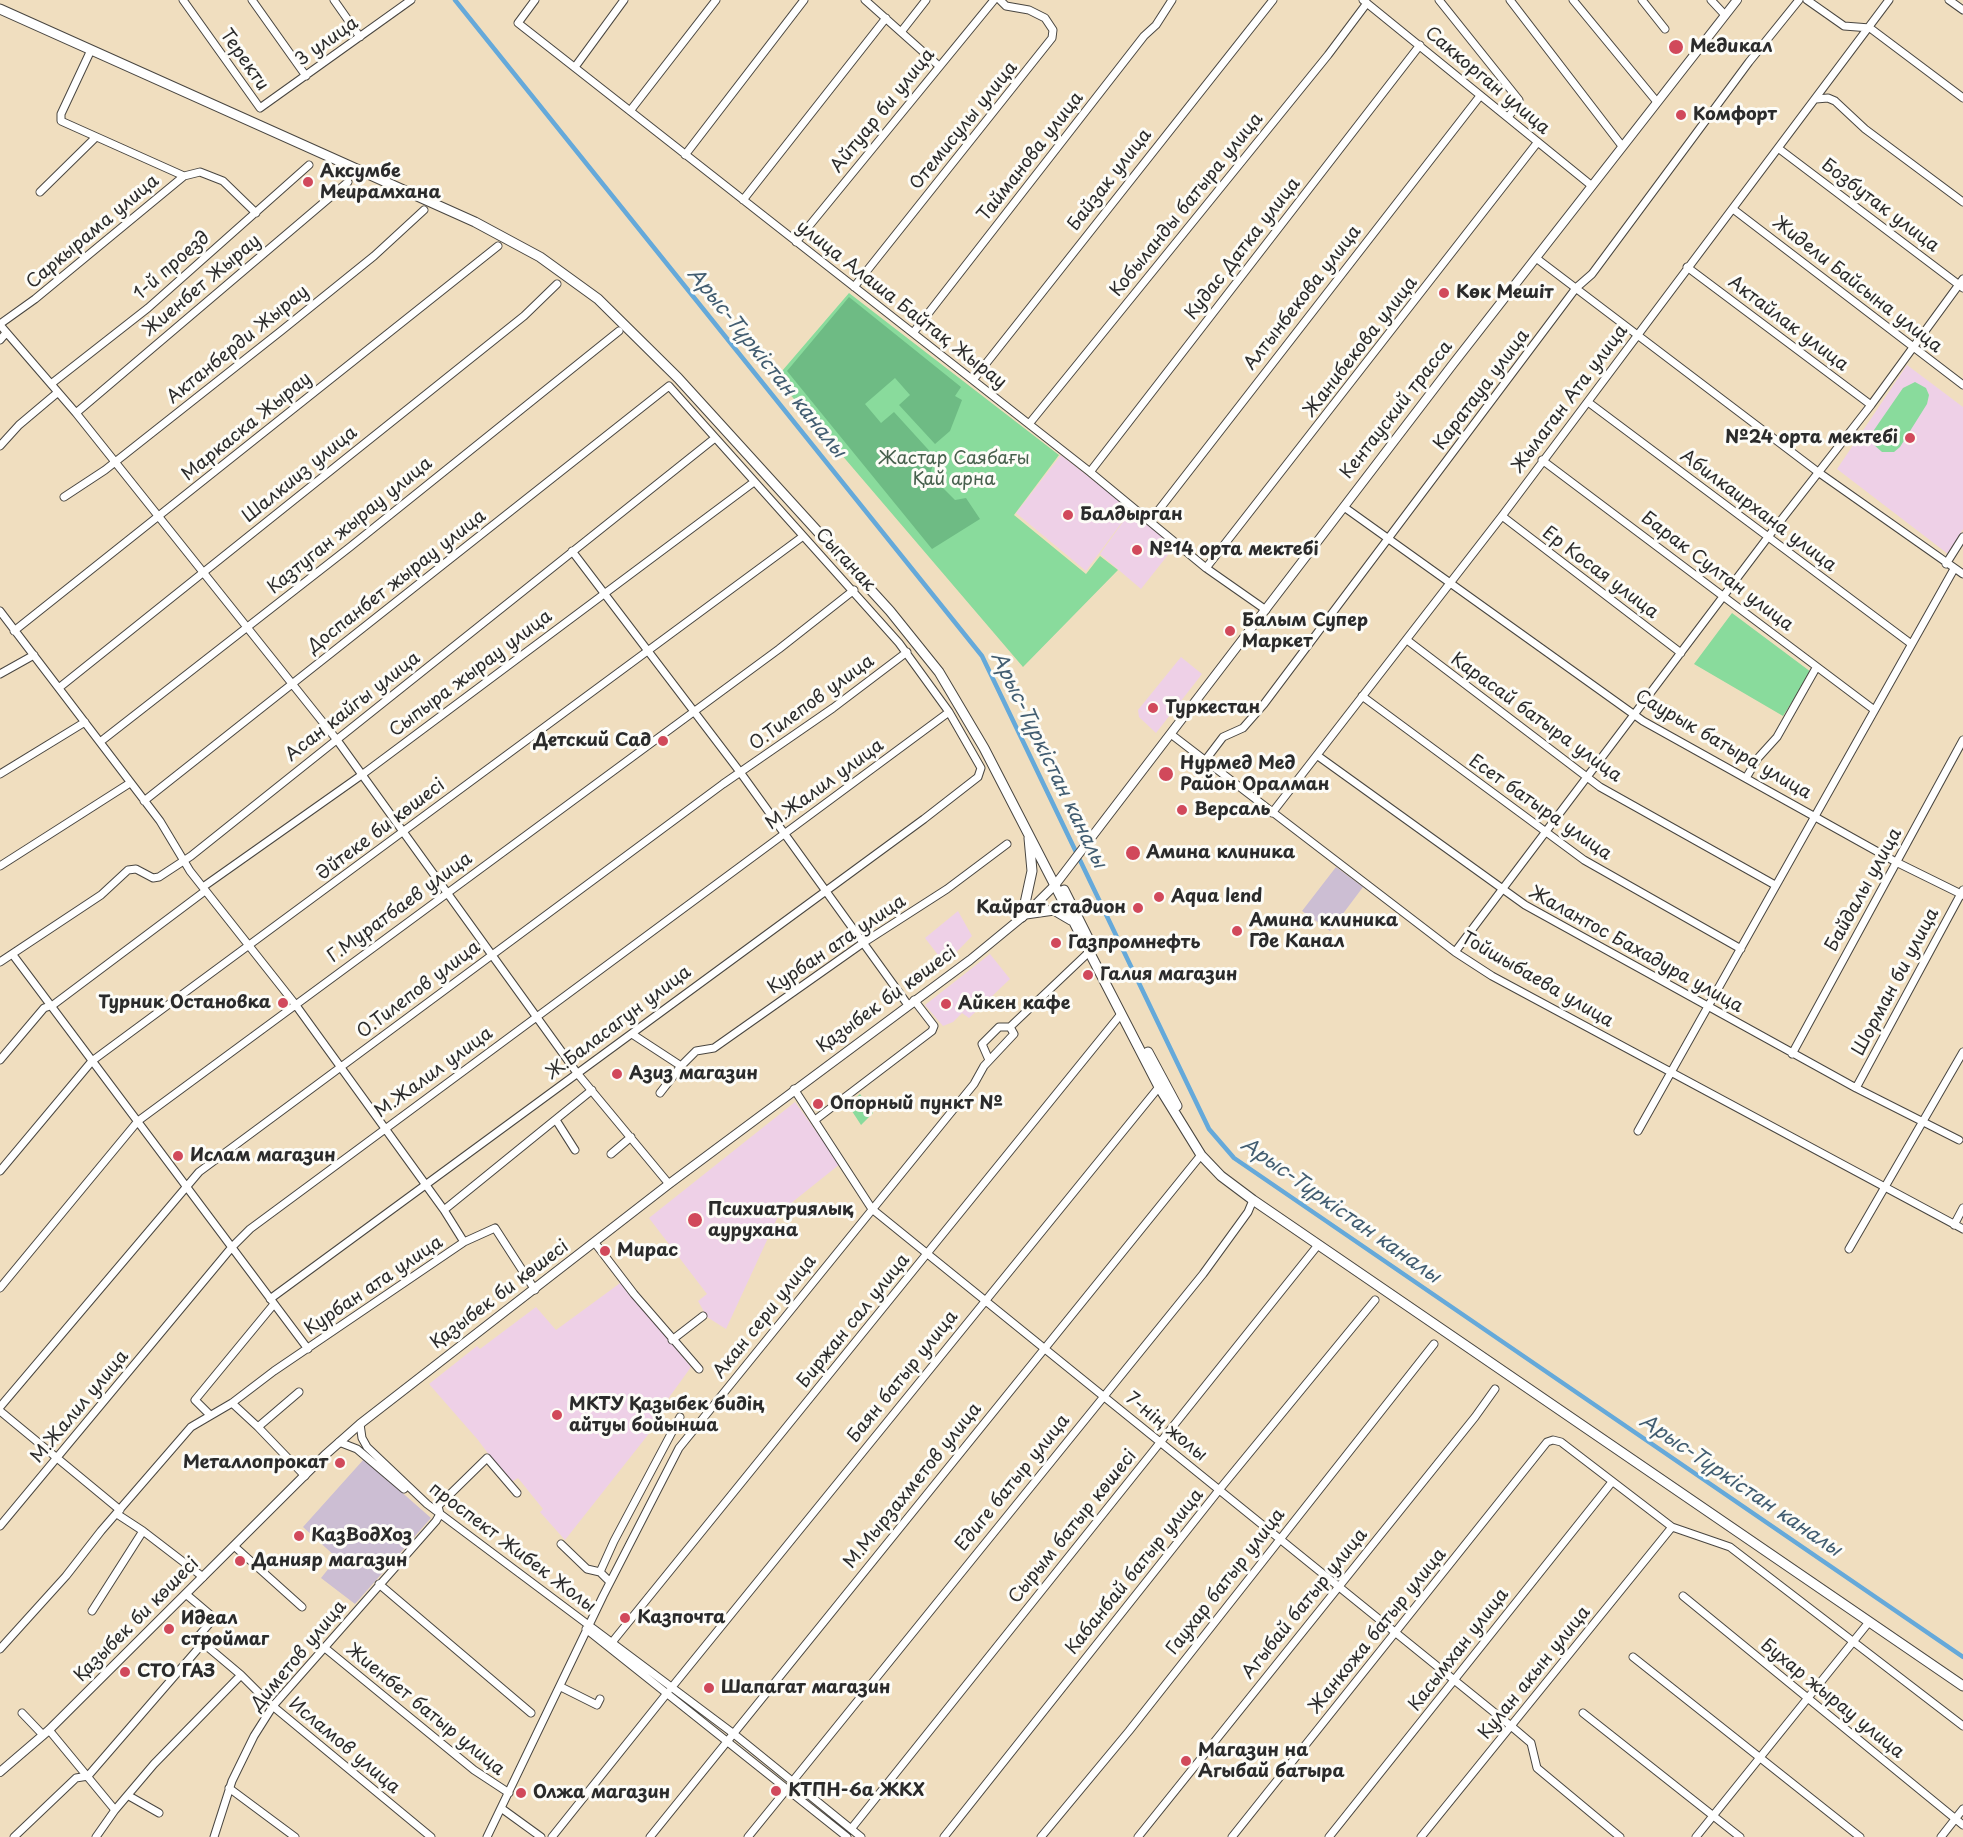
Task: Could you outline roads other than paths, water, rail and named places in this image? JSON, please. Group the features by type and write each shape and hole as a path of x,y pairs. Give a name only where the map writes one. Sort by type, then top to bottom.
{"highway":[{"path":"0,3 478,217 543,252 602,294 682,374 926,645 965,700 1057,883 1182,1115 1205,1151 1225,1171 1265,1202 1963,1679"},
{"path":"0,9 476,222 540,257 598,299 678,378 921,648 960,704 1029,836 1057,883 1071,920 1159,1087 1201,1155 1252,1200 1963,1686"},
{"path":"1029,836 1032,871 1024,916 1054,910 1071,920"}],"main road":[{"name":"Кентауский трасса","path":"1071,865 1344,507 1737,0"},
{"name":"Қазыбек би көшесі","path":"2,1766 46,1732 187,1595 339,1442 360,1424 595,1244 669,1184 970,960 1024,916 1057,883 1071,865"}],"street":[{"name":"Теректи","path":"183,0 260,108"},
{"path":"252,0 306,76"},
{"path":"334,0 360,37"},
{"name":"3 улица","path":"260,108 411,0"},
{"name":"улица Алаша Байтақ Жырау","path":"535,0 518,23 1090,472 1206,568 1266,610"},
{"path":"574,67 624,0"},
{"path":"630,111 716,0"},
{"path":"685,154 804,0"},
{"path":"865,0 939,66"},
{"path":"901,32 926,0"},
{"name":"Айтуар би улица","path":"796,242 994,0"},
{"name":"Отемисулы улица","path":"854,287 1052,38 1053,30 1045,18 1029,10 1006,6 999,0"},
{"name":"Тайманова улица","path":"913,333 1144,36 1156,25 1172,0"},
{"name":"Байзак улица","path":"973,380 1273,0"},
{"path":"1439,0 1519,100 1508,117"},
{"path":"1509,0 1622,146"},
{"path":"1573,0 1657,102"},
{"path":"1642,0 1665,29"},
{"path":"1711,0 1725,15"},
{"name":"Каратауа улица","path":"1204,762 1223,737 1243,728 1264,704 1576,288 1592,274 1749,62 1799,0"},
{"path":"1807,0 1844,26 1870,28 1963,98"},
{"name":"Жылаган Ата улица","path":"1272,813 1407,640 1449,581 1502,516 1686,267 1870,28 1889,0"},
{"path":"1949,0 1963,10"},
{"name":"Саккорган улица","path":"1365,2 1592,186"},
{"name":"Кобыланды батыра улица","path":"1029,424 1328,55 1365,2"},
{"path":"743,200 886,18"},
{"name":"Кудас Датка улица","path":"1090,472 1420,45"},
{"name":"Саркырама улица","path":"0,325 35,299 184,176 61,121 60,118 91,50"},
{"name":"Алтынбекова улица","path":"1150,520 1480,96"},
{"path":"1816,99 1828,98 1835,101 1865,129 1963,202"},
{"path":"40,192 95,138"},
{"name":"Жанибекова улица","path":"1206,568 1537,143"},
{"name":"Бозбутак улица","path":"1778,148 1962,284"},
{"name":"1-й проезд","path":"51,384 148,308 309,165"},
{"path":"184,176 200,172 223,181 256,213"},
{"name":"Жиенбет Жырау","path":"76,413 348,182"},
{"name":"Жидели Байсына улица","path":"1733,208 1963,385"},
{"name":"Актанберди Жырау","path":"64,497 281,331 374,256 424,210"},
{"name":"Маркаска Жырау","path":"14,631 498,246"},
{"path":"1536,258 1818,472 1963,574"},
{"name":"Актайлак улица","path":"1686,267 1871,405"},
{"name":"Шалкииз улица","path":"60,687 524,316 557,284"},
{"path":"1455,952 1962,284"},
{"path":"0,325 76,413 201,573 337,740 577,1073 669,1184"},
{"name":"Казтуган жырау улица","path":"100,742 350,547 619,331"},
{"path":"0,340 6,333"},
{"name":"Сыганак","path":"669,386 802,537 854,590 907,652 949,712 981,768"},
{"name":"Доспанбет жырау улица","path":"144,801 669,386"},
{"path":"0,446 57,393"},
{"name":"Абилкаирхана улица","path":"1588,402 1910,643"},
{"name":"Асан кайгы улица","path":"0,962 14,955 114,885 128,870 136,869 153,878 159,877 184,860 715,438"},
{"name":"Барак Султан улица","path":"1542,460 1873,709"},
{"name":"Сыпыра жырау улица","path":"0,1060 44,1008 53,1005 204,889 363,774 754,482"},
{"name":"Саурык батыра улица","path":"1344,507 1635,714 1896,862 1962,893"},
{"name":"Ер Косая улица","path":"1502,516 1681,653"},
{"name":"Әйтеке би көшесі","path":"0,1171 92,1061 404,833 802,537"},
{"path":"1946,564 1963,537"},
{"path":"572,551 694,710 864,943 911,1002 934,1026 932,1031 815,1120"},
{"path":"1638,1131 1954,568"},
{"name":"Г.Муратбаев улица","path":"0,1288 138,1121 854,590"},
{"path":"0,611 60,687 144,801 204,889 295,1004 444,1210"},
{"name":"Карасай батыра улица","path":"1407,640 1587,777 1775,885"},
{"name":"О.Тилепов улица","path":"0,1409 185,1185 490,955 907,652"},
{"path":"0,674 34,655"},
{"path":"1746,778 1758,758 1777,737 1816,668"},
{"name":"Есет батыра улица","path":"1362,696 1584,860 1741,949"},
{"name":"М.Жалил улица","path":"0,1526 232,1247 250,1229 949,712"},
{"path":"0,774 85,722"},
{"name":"Тойшыбаева улица","path":"1172,735 1204,762 1455,952 1492,976 1963,1229"},
{"name":"Байдалы улица","path":"1792,1054 1963,740"},
{"name":"Жалантос Бахадура улица","path":"1318,756 1502,891 1792,1054 1959,1140"},
{"name":"Ж.Баласагун улица","path":"210,1415 195,1400 272,1301 426,1184 952,797 978,777 981,768"},
{"path":"0,866 130,783"},
{"name":"Курбан ата улица","path":"660,1093 696,1051 714,1048 864,943 947,890 1007,844"},
{"name":"Шорман би улица","path":"1856,1088 1962,893"},
{"name":"Акан сери улица","path":"989,1060 982,1044 999,1027 1010,1027 1089,952"},
{"path":"14,955 308,1349"},
{"name":"Биржан сал улица","path":"611,1644 1121,1014"},
{"name":"Акан сери улица","path":"487,1837 590,1628 610,1582 679,1448 974,1084 989,1060 1014,1034 1010,1027"},
{"path":"632,1034 681,1066"},
{"path":"1849,1249 1963,1052"},
{"name":"Баян батыр улица","path":"552,1837 984,1300 1159,1087"},
{"name":"7-нің жолы","path":"794,1089 872,1209 1511,1726 1531,1743 1537,1768 1620,1837"},
{"name":"Курбан ата улица","path":"210,1415 232,1403 464,1242 444,1210 592,1090"},
{"path":"556,1120 575,1149"},
{"path":"611,1154 631,1137"},
{"name":"М.Мырзахметов улица","path":"650,1837 1201,1155"},
{"name":"Едиге батыр улица","path":"792,1782 1203,1274 1248,1212 1252,1200"},
{"path":"1954,1225 1963,1208"},
{"path":"464,1242 495,1228 535,1290"},
{"path":"595,1244 672,1340 699,1369"},
{"name":"Сырым батыр көшесі","path":"851,1829 1318,1245"},
{"name":"Кабанбай батыр улица","path":"944,1837 1219,1490 1375,1300"},
{"path":"672,1340 703,1316"},
{"name":"Гаухар батыр улица","path":"1041,1837 1129,1731 1434,1344"},
{"name":"Агыбай батыр улица","path":"1138,1837 1475,1417 1495,1389"},
{"path":"258,1427 299,1392"},
{"path":"232,1403 305,1476"},
{"path":"0,1409 58,1456 118,1512 203,1577"},
{"path":"0,1648 66,1576 191,1427 210,1415"},
{"path":"610,1582 602,1577 600,1572 680,1417"},
{"name":"проспект Жибек Жолы","path":"360,1424 362,1438 367,1447 439,1516"},
{"name":"Жанкожа батыр улица","path":"1232,1837 1547,1442 1553,1440 1561,1442 1612,1482"},
{"name":"проспект Жибек Жолы","path":"339,1442 357,1449 439,1516 670,1690 845,1837"},
{"name":"Диметов улица","path":"217,1836 229,1788 254,1736 273,1706 439,1516 438,1506 487,1458 517,1493"},
{"path":"1612,1482 1672,1527 1730,1546 1963,1726"},
{"name":"Касымхан улица","path":"1329,1837 1612,1482"},
{"name":"Кулан акын улица","path":"1421,1837 1672,1527"},
{"path":"92,1611 143,1531"},
{"path":"561,1544 587,1569 600,1572"},
{"path":"234,1546 302,1607"},
{"path":"379,1584 531,1713"},
{"path":"14,1837 76,1778 88,1776 203,1643 197,1638 214,1618 187,1595"},
{"name":"Бухар жырау улица","path":"1683,1596 1963,1825"},
{"path":"1696,1837 1869,1622"},
{"name":"Исламов улица","path":"203,1643 273,1706 431,1837"},
{"name":"Жиенбет батыр улица","path":"325,1648 474,1770 509,1793"},
{"path":"1633,1657 1860,1837"},
{"path":"96,1837 115,1810 154,1764 241,1675"},
{"path":"561,1687 597,1705 600,1699"},
{"name":"проспект Жибек Жолы","path":"670,1690 734,1734 861,1837"},
{"path":"22,1713 46,1732 88,1776 115,1810"},
{"path":"1583,1713 1740,1837"},
{"path":"229,1788 295,1837"},
{"path":"748,1837 787,1789"},
{"path":"129,1796 159,1813"},
{"path":"501,1808 541,1837"},
{"path":"1941,1837 1963,1809"}],"waterway":[{"name":"Арыс-Түркістан каналы","path":"455,0 982,656 1209,1129 1234,1158 1963,1657"}],"place":[{"name":"Медикал","path":"1676,47"},
{"name":"Комфорт","path":"1681,115"},
{"name":"Аксумбе Меирамхана","path":"308,182"},
{"name":"Көк Мешіт","path":"1444,293"},
{"name":"№24 орта мектебі","path":"1910,438"},
{"name":"Балдырган","path":"1068,515"},
{"name":"№14 орта мектебі","path":"1137,550"},
{"name":"Балым Супер Маркет","path":"1230,631"},
{"name":"Туркестан","path":"1153,708"},
{"name":"Детский Сад","path":"663,741"},
{"name":"Нурмед Мед Район Оралман","path":"1166,774"},
{"name":"Версаль","path":"1182,810"},
{"name":"Амина клиника","path":"1133,853"},
{"name":"Aqua lend","path":"1159,897"},
{"name":"Кайрат стадион","path":"1138,908"},
{"name":"Амина клиника Где Канал","path":"1237,931"},
{"name":"Газпромнефть","path":"1056,943"},
{"name":"Галия магазин","path":"1088,975"},
{"name":"Турник Остановка","path":"283,1003"},
{"name":"Айкен кафе","path":"946,1004"},
{"name":"Азиз магазин","path":"617,1074"},
{"name":"Опорный пункт №","path":"818,1104"},
{"name":"Ислам магазин","path":"178,1156"},
{"name":"Психиатриялық аурухана","path":"695,1220"},
{"name":"Мирас","path":"605,1251"},
{"name":"МКТУ Қазыбек бидің айтуы бойынша","path":"557,1415"},
{"name":"Металлопрокат","path":"340,1463"},
{"name":"КазВодХоз","path":"299,1536"},
{"name":"Данияр магазин","path":"240,1561"},
{"name":"Казпочта","path":"625,1618"},
{"name":"Идеал строймаг","path":"169,1629"},
{"name":"СТО ГАЗ","path":"125,1672"},
{"name":"Шапагат магазин","path":"709,1688"},
{"name":"Магазин на Агыбай батыра","path":"1186,1761"},
{"name":"КТПН-6а ЖКХ","path":"776,1791"},
{"name":"Олжа магазин","path":"521,1793"}],"park label":[{"name":"Жастар Саябағы Қай арна","path":"954,469"}]}
